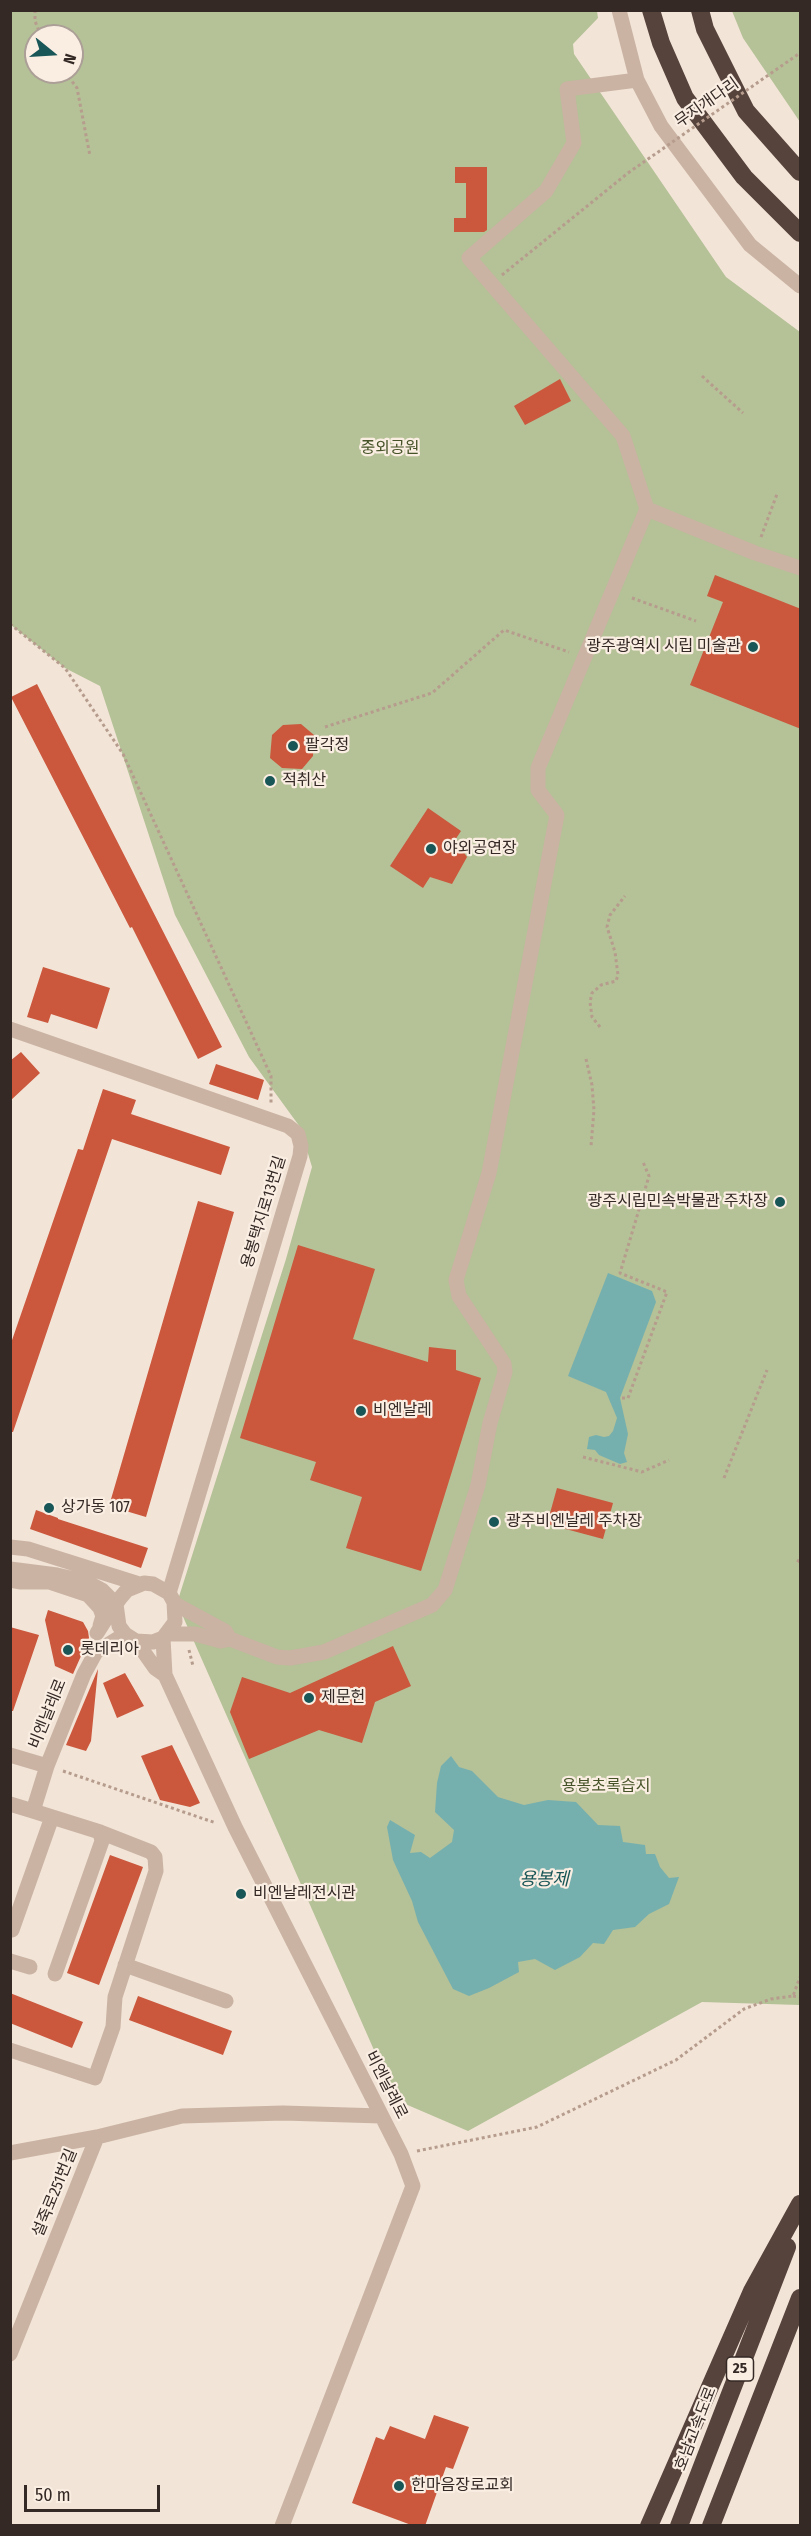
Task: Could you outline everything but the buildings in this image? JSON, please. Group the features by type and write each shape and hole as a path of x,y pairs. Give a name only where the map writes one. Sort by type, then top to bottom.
{"highway":[{"path":"651,10 661,43 685,98 744,177 801,233"},
{"path":"700,10 705,29 746,111 801,172"},
{"path":"649,2526 752,2291 801,2204"},
{"name":"호남고속도로","path":"680,2526 801,2212"},
{"name":"25","path":"711,2526 801,2298"}],"street":[{"path":"619,10 637,80 661,126 750,245 801,286"},
{"path":"164,1636 189,1634 221,1641 230,1639 277,1657 308,1656 324,1652 432,1605 445,1590 478,1485 490,1423 505,1372 504,1364 459,1296 456,1280 489,1173 557,815 538,790 538,768 647,509 623,436 469,258 546,191 574,143 567,89 637,80"},
{"path":"647,509 755,553 801,568"},
{"name":"용봉택지로13번길","path":"10,1029 288,1126 298,1134 301,1146 300,1156 172,1599"},
{"path":"10,1546 28,1549 139,1584 153,1584 172,1599 225,1631 230,1639"},
{"path":"10,1569 57,1575 87,1582 102,1590 116,1604 119,1626 154,1668 165,1675"},
{"path":"10,1580 49,1582 88,1595 100,1608 103,1616 84,1666 84,1674"},
{"path":"97,1633 127,1590 139,1584"},
{"path":"84,1674 96,1652 130,1637 153,1642 164,1636 175,1622 172,1599"},
{"path":"165,1675 172,1668 174,1647 178,1640 184,1639 189,1634"},
{"path":"164,1636 165,1675"},
{"name":"비엔날레로","path":"10,1755 47,1766 84,1674"},
{"name":"비엔날레로","path":"165,1675 235,1827 401,2154 413,2186 282,2526"},
{"path":"33,1811 47,1766"},
{"path":"10,1804 100,1832 151,1852 155,1857 156,1871 115,1996 113,2027 95,2078 10,2050"},
{"path":"12,1930 52,1817"},
{"path":"55,1974 102,1841 100,1832"},
{"path":"10,1960 30,1967"},
{"path":"125,1965 226,2001"},
{"path":"97,2137 182,2116 283,2113 381,2116"},
{"name":"설죽로251번길","path":"10,2154 97,2137"},
{"name":"설죽로251번길","path":"12,2347 97,2137"}],"path":[{"name":"무지개다리","path":"492,283 628,173 801,53"},
{"path":"74,84 77,88 90,156"},
{"path":"702,376 743,413"},
{"path":"755,553 777,494"},
{"path":"632,598 696,621"},
{"path":"10,624 65,668 123,754 271,1076 270,1108"},
{"path":"325,727 432,693 504,630 585,657"},
{"path":"600,1027 592,1017 590,1002 592,993 601,985 616,981 618,975 615,952 607,927 610,915 625,896"},
{"path":"586,1059 592,1085 594,1110 591,1146"},
{"path":"622,1398 628,1398 667,1292 620,1273 649,1176 643,1162"},
{"path":"724,1478 767,1370"},
{"path":"583,1457 642,1472 669,1460"},
{"path":"47,1766 235,1827"},
{"path":"793,1996 801,1977"},
{"path":"401,2154 537,2127 676,2060 744,2009 771,1999 801,1997"}],"green space":[{"name":"중외공원","path":"10,11 597,11 598,18 573,44 574,54 726,277 800,332 800,2005 702,2002 468,2131 396,2100 177,1603 286,1259 312,1167 300,1127 249,1057 175,915 100,686 65,668 11,625"},
{"path":"732,11 800,11 800,122 743,38"}],"water":[{"path":"608,1273 652,1291 656,1302 620,1398 628,1434 624,1453 627,1462 620,1464 599,1455 595,1450 587,1449 589,1437 609,1436 613,1431 617,1418 606,1392 568,1376"},
{"name":"용봉제","path":"451,1756 459,1767 472,1771 498,1797 524,1805 548,1800 576,1802 598,1825 620,1826 623,1842 645,1845 646,1854 655,1854 660,1867 669,1878 679,1877 669,1904 649,1914 635,1927 613,1930 604,1944 593,1943 580,1957 555,1970 535,1959 518,1962 519,1972 489,1988 469,1996 453,1989 418,1922 412,1901 393,1860 387,1827 390,1820 415,1835 410,1853 421,1852 430,1858 452,1842 454,1830 435,1812 441,1766"}],"place":[{"name":"광주광역시 시립 미술관","path":"753,647"},
{"name":"팔각정","path":"293,746"},
{"name":"적취산","path":"270,781"},
{"name":"야외공연장","path":"431,849"},
{"name":"광주시립민속박물관 주차장","path":"780,1202"},
{"name":"비엔날레","path":"361,1411"},
{"name":"상가동 107","path":"49,1508"},
{"name":"광주비엔날레 주차장","path":"494,1522"},
{"name":"롯데리아","path":"68,1650"},
{"name":"제문헌","path":"309,1698"},
{"name":"비엔날레전시관","path":"241,1894"},
{"name":"한마음장로교회","path":"399,2486"}],"park label":[{"name":"용봉초록습지","path":"606,1787"}]}
